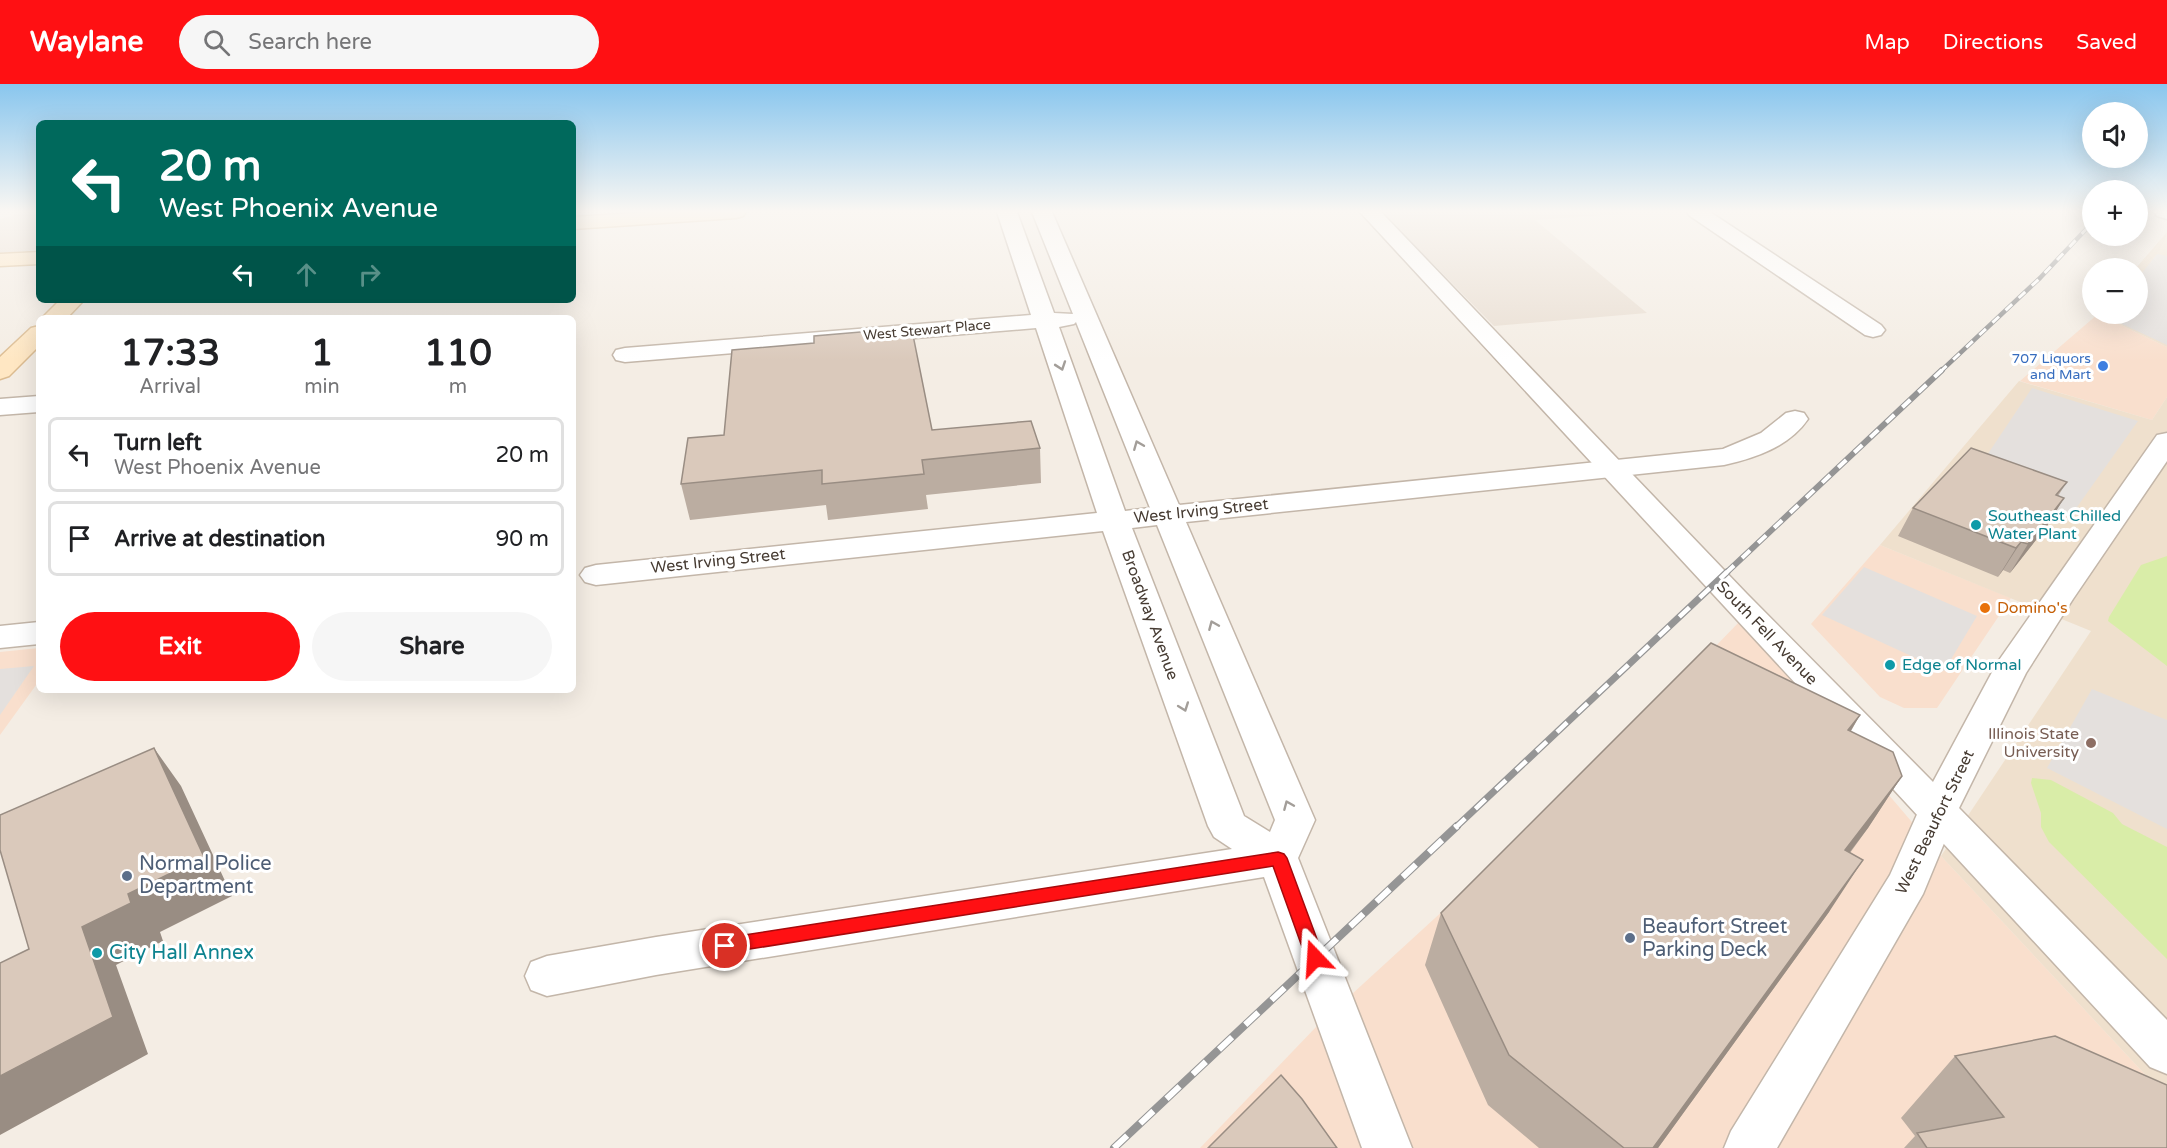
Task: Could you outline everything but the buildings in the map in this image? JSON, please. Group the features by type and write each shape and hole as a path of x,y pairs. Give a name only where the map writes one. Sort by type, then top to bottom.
{"main road":[{"path":"57,315 70,303"},
{"path":"0,371 36,336"}],"street":[{"name":"Broadway Avenue","path":"1024,262 1114,520 1228,826 1278,858"},
{"path":"1062,262 1295,820 1278,858 1387,1148"},
{"name":"South Fell Avenue","path":"1417,262 1736,601 2167,1052"},
{"path":"1771,262 1873,330"},
{"name":"West Stewart Place","path":"625,355 1085,317"},
{"path":"0,407 36,404"},
{"name":"West Irving Street","path":"596,575 1724,458 1747,452 1768,442 1795,419"},
{"name":"West Beaufort Street","path":"1749,1148 1908,882 1937,812 2009,671 2059,595 2167,441"},
{"path":"0,637 36,633"},
{"path":"547,976 656,956 1278,858"}],"shaded area":[{"path":"1431,262 1585,262 1647,313 1494,326"},
{"path":"2148,262 2167,262 2167,347 2119,324 2148,324"},
{"path":"2151,262 2167,262 2167,345 2122,324 2148,324 2148,265"},
{"path":"2086,324 2119,324 2167,347 2167,397 2152,420 2020,381"},
{"name":"Illinois State University","path":"2019,381 2152,420 2167,397 2167,1098 1941,856 2091,631 1880,545"},
{"path":"2032,388 2138,421 2070,517 1971,479"},
{"path":"1880,545 2011,598 1937,708 1904,708 1880,697 1811,624"},
{"path":"1864,567 1977,616 1944,671 1822,615"},
{"path":"1740,621 1941,856 2167,1098 2167,1148 1200,1148 1316,1027 1588,778"},
{"path":"36,648 36,685 0,735 0,652"},
{"path":"34,666 0,715 0,669"},
{"path":"2092,689 2167,720 2167,829 2047,768"}],"green space":[{"path":"2167,556 2167,666 2108,621 2141,565"},
{"path":"2032,778 2051,780 2113,813 2122,824 2167,847 2167,959 2049,842 2041,827 2041,813 2031,783"}],"railway":[{"path":"1940,372 2055,262"},
{"path":"1726,573 1942,370"},
{"path":"1455,828 1727,572"},
{"path":"1114,1148 1457,826"}],"place":[{"name":"707 Liquors and Mart","path":"2103,366"},
{"name":"Southeast Chilled Water Plant","path":"1976,525"},
{"name":"Domino's","path":"1985,608"},
{"name":"Edge of Normal","path":"1890,665"},
{"name":"Illinois State University","path":"2091,743"},
{"name":"Normal Police Department","path":"127,876"},
{"name":"Beaufort Street Parking Deck","path":"1630,938"},
{"name":"City Hall Annex","path":"97,953"}],"route":[{"path":"725,946 1278,858 1315,958"}]}
